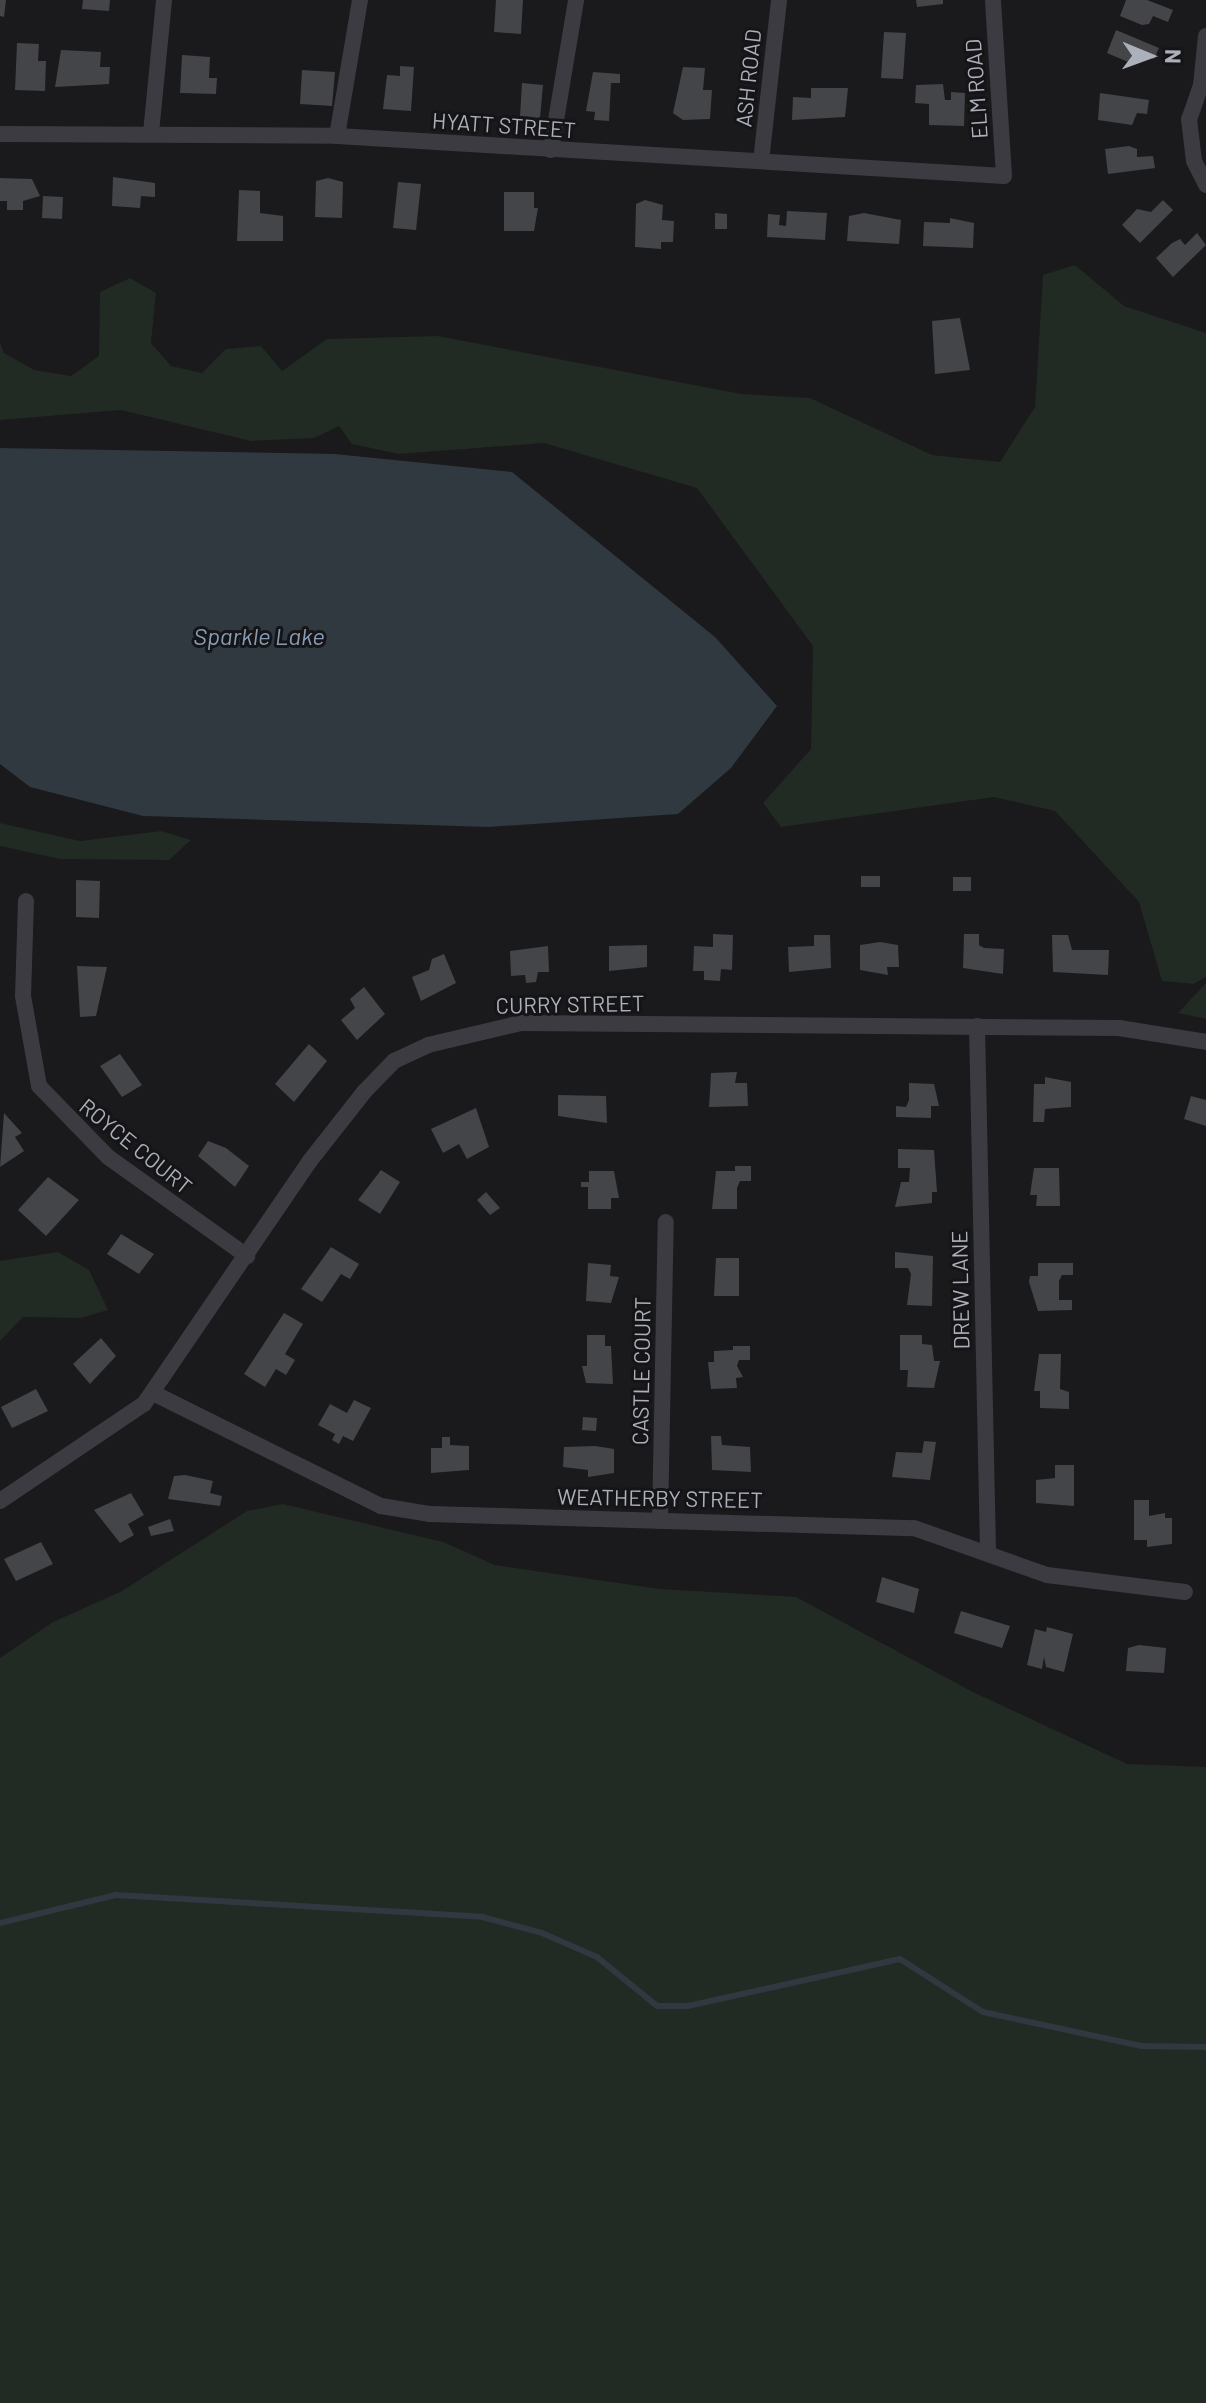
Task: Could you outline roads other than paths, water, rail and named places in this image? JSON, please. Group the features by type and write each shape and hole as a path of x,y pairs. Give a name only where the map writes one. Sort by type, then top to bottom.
{"street":[{"path":"151,133 164,0"},
{"path":"337,136 360,0"},
{"path":"551,150 576,0"},
{"name":"ASH ROAD","path":"761,161 779,0"},
{"name":"ELM ROAD","path":"993,0 1004,176"},
{"path":"1206,36 1204,88 1189,119 1190,140 1206,185"},
{"name":"HYATT STREET","path":"0,134 337,136 1004,176"},
{"name":"ROYCE COURT","path":"26,901 23,996 39,1086 108,1157 247,1256"},
{"name":"CURRY STREET","path":"0,1501 100,1438 153,1393 309,1162 394,1061 477,1029 521,1023 1119,1028 1206,1042"},
{"name":"DREW LANE","path":"977,1026 988,1553"},
{"name":"CASTLE COURT","path":"660,1521 666,1222"},
{"name":"WEATHERBY STREET","path":"153,1393 287,1464 381,1506 430,1514 914,1528 1047,1575 1185,1592"}],"water":[{"name":"Sparkle Lake","path":"0,448 335,454 512,472 715,637 777,706 731,768 678,814 488,827 143,816 30,787 0,764"}],"waterway":[{"path":"0,1923 116,1895 482,1917 542,1933 597,1957 657,2006 688,2006 900,1959 983,2012 1141,2046 1206,2047"}]}
